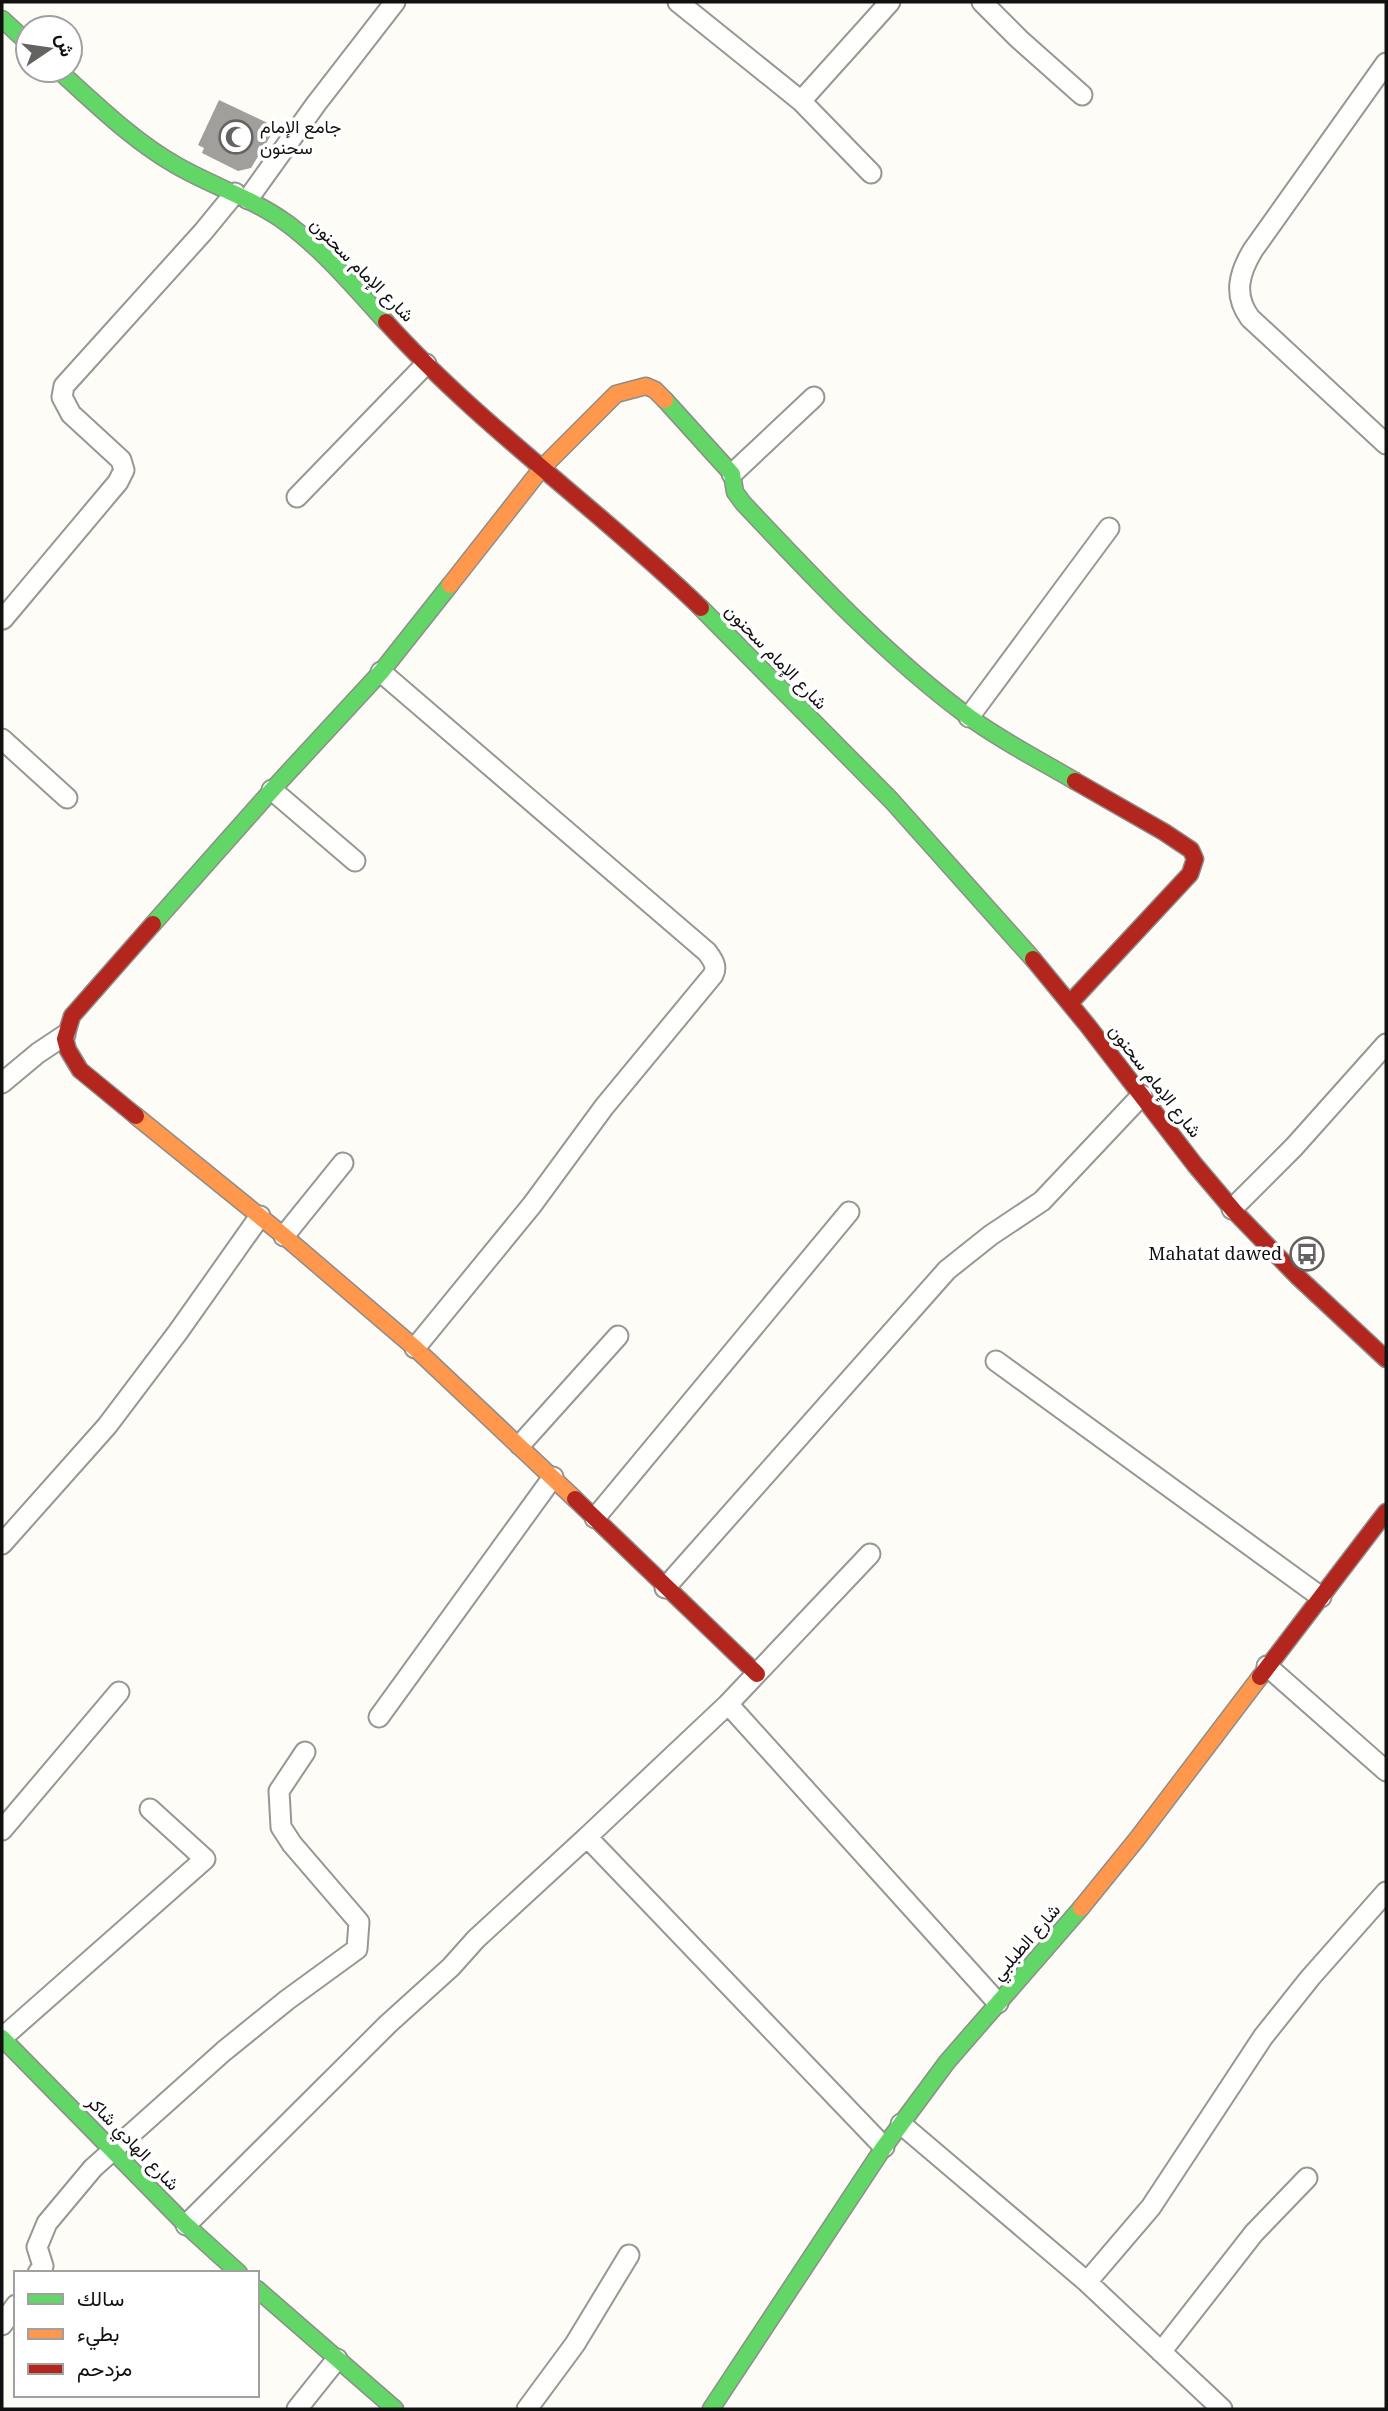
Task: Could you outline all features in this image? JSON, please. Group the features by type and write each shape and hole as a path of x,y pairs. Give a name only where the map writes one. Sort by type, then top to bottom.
{"street":[{"path":"3,619 123,476 124,466 121,460 66,407 62,397 64,386 203,232 241,196 317,104 395,2"},
{"path":"678,2 801,101 872,173"},
{"path":"801,101 890,2"},
{"path":"982,2 1082,95"},
{"path":"1386,63 1250,256 1242,271 1239,293 1250,318 1386,444"},
{"name":"شارع الإمام سحنون","path":"74,84 172,163 241,196 288,224 358,290 426,364 698,604 891,802 991,910 1070,1003 1232,1209 1303,1282 1386,1359"},
{"path":"297,498 426,364"},
{"path":"757,1674 415,1348 260,1216 80,1070 65,1048 65,1035 72,1016 272,790 381,673 542,468 616,394 646,386 655,390 732,474 738,498 831,597 921,678 969,717 1004,740 1191,850 1194,863 1190,874 1070,1003"},
{"path":"732,474 814,397"},
{"path":"969,717 1109,528"},
{"path":"381,673 707,952 715,969 713,975 604,1107 532,1205 415,1348"},
{"path":"2,739 67,798"},
{"path":"272,790 355,861"},
{"path":"2,1083 28,1060 65,1035"},
{"path":"1232,1209 1294,1147 1386,1044"},
{"path":"665,1588 947,1270 991,1235 1042,1201 1142,1095"},
{"path":"284,1236 343,1163"},
{"path":"594,1518 849,1212"},
{"path":"2,1544 107,1426 260,1216"},
{"path":"520,1446 618,1336"},
{"path":"996,1361 1321,1597"},
{"path":"379,1717 554,1478"},
{"name":"شارع الطبلبي","path":"711,2409 884,2147 947,2062 1137,1839 1386,1512"},
{"path":"186,2225 388,2024 451,1967 476,1939 728,1704 870,1554"},
{"path":"1267,1666 1386,1771"},
{"path":"2,1830 119,1692"},
{"path":"728,1704 998,2003"},
{"path":"39,2271 43,2266 37,2247 47,2223 93,2168 224,2051 287,2000 357,1949 359,1922 292,1844 281,1827 279,1790 304,1752"},
{"path":"2,2038 205,1859 150,1809"},
{"path":"587,1837 884,2147"},
{"path":"1087,2282 1151,2207 1272,2026 1325,1960 1386,1892"},
{"name":"شارع الهادي شاكر","path":"2,2038 186,2225 237,2271"},
{"path":"901,2124 1087,2282 1219,2408"},
{"path":"1161,2351 1254,2234 1307,2178"},
{"path":"527,2409 575,2343 629,2255"},
{"path":"259,2291 396,2409"},
{"path":"2,2326 14,2308"},
{"path":"297,2409 337,2359"}],"building":[{"name":"جامع الإمام سحنون","path":"219,100 276,127 251,168 238,171 202,153 204,148 198,145"}],"traffic: fast":[{"path":"2,19 14,30"},
{"path":"74,84 158,154 188,172 261,207 288,224 327,258 386,322"},
{"path":"665,400 732,474 735,492 743,503 879,642 969,717 1075,781"},
{"path":"153,924 381,672 450,585"},
{"path":"701,608 891,800 1033,959"},
{"path":"711,2409 884,2147 947,2062 1081,1908"},
{"path":"2,2038 186,2225 237,2271"},
{"path":"259,2291 395,2409"}],"traffic: slow":[{"path":"450,585 542,468 616,394 646,386 655,390 665,400"},
{"path":"136,1116 284,1236 415,1348 575,1499"},
{"path":"1081,1908 1260,1677"}],"traffic: jam":[{"path":"386,322 461,397 701,608"},
{"path":"1070,1003 1190,874 1195,859 1191,850 1164,832 1075,781"},
{"path":"136,1116 80,1070 65,1039 72,1016 153,924"},
{"path":"1033,959 1234,1211 1297,1276 1386,1359"},
{"path":"575,1499 757,1674"},
{"path":"1260,1677 1386,1512"}],"place":[{"name":"جامع الإمام سحنون","path":"236,137"},
{"name":"Mahatat dawed","path":"1307,1254"}]}
